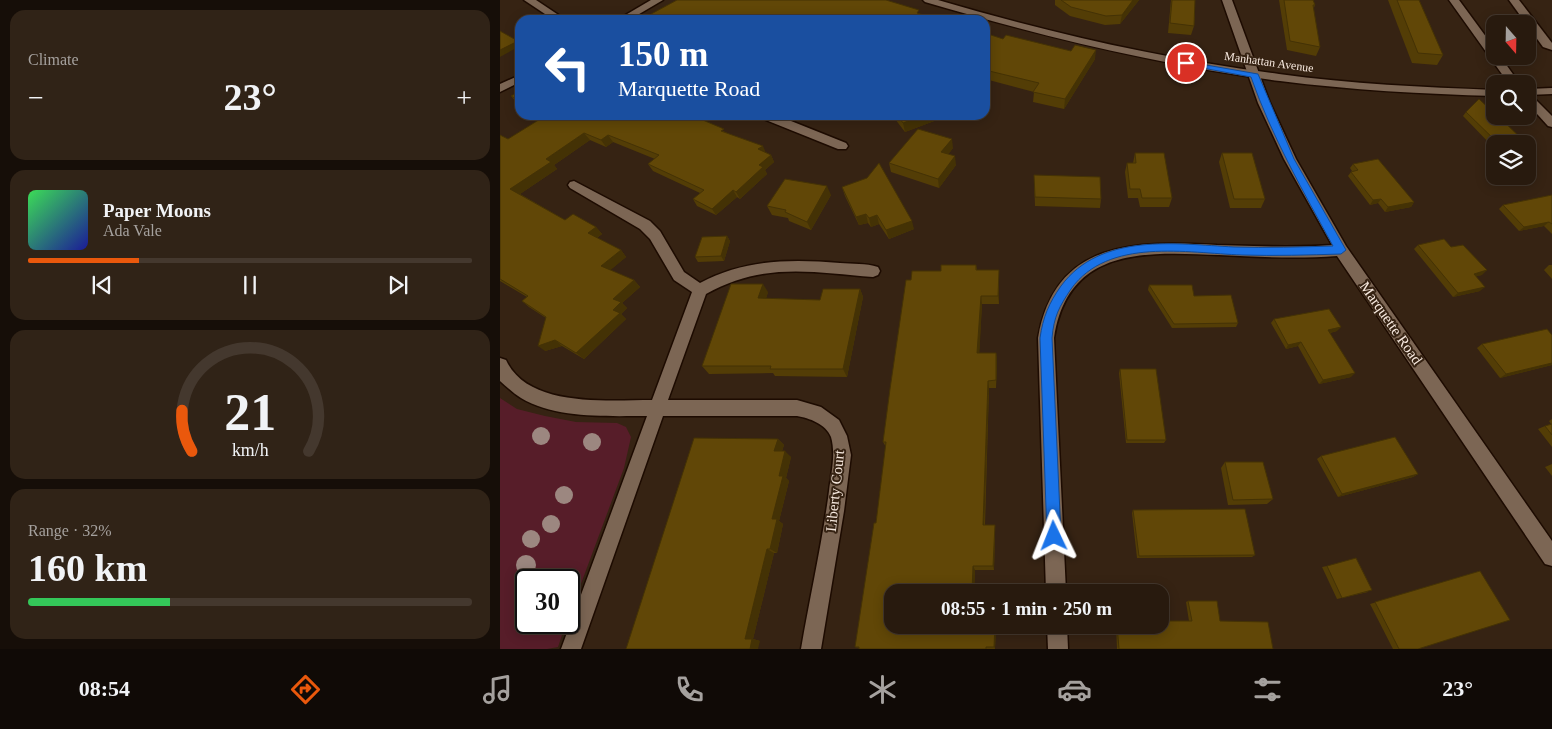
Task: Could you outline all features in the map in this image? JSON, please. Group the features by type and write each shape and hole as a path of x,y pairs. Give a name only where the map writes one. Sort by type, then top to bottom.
{"street":[{"path":"529,0 553,15"},
{"path":"631,15 658,0"},
{"name":"Manhattan Avenue","path":"928,0 942,2 984,15"},
{"name":"Marquette Road","path":"1226,0 1264,103 1290,159 1341,250 1552,557"},
{"path":"1454,0 1508,75"},
{"path":"1514,0 1546,45 1552,48"},
{"name":"Manhattan Avenue","path":"990,17 1025,28 1117,50 1255,76 1353,86 1446,92 1486,92"},
{"path":"500,89 515,81"},
{"path":"1536,91 1552,90"},
{"path":"1536,106 1552,123"},
{"path":"777,120 842,146"},
{"path":"574,185 645,225 655,235 680,276 700,290"},
{"path":"1056,584 1046,338 1048,318 1055,303 1072,280 1086,267 1098,260 1113,254 1139,249 1260,252 1341,250"},
{"path":"571,649 700,290 727,275 756,267 780,266 873,271"},
{"name":"Liberty Court","path":"500,366 504,375 514,385 527,393 544,400 589,408 657,406 797,408 815,412 833,425 839,436 842,455 835,511 812,649"},
{"path":"1057,634 1058,649"}],"shaded area":[{"path":"500,398 517,409 545,416 576,422 617,423 626,427 631,437 624,468 580,586 580,569 515,569 515,634 562,634 558,647 547,649 500,649"}],"building":[{"path":"677,0 886,0 919,10 917,13 924,15 649,15"},
{"path":"1061,0 1133,0 1122,15 1106,16 1071,7"},
{"path":"1172,0 1195,0 1194,26 1170,23"},
{"path":"1284,0 1313,0 1320,47 1290,41"},
{"path":"1397,0 1419,0 1443,55 1418,53"},
{"path":"500,31 515,39 515,42 500,50"},
{"path":"990,35 1003,39 1006,35 1071,51 1075,45 1096,50 1065,99 1033,92 1039,83 990,71"},
{"path":"1479,99 1486,106 1486,125 1507,125 1518,135 1490,135 1466,112"},
{"path":"539,120 703,120 724,129 721,131 763,146 758,149 771,155 759,165 763,167 736,192 733,190 712,209 693,199 704,190 648,164 659,155 608,135 601,140 584,133 546,159 551,162 510,189 565,220 573,214 596,227 588,233 621,250 601,266 634,280 613,299 621,302 613,310 620,313 576,353 555,340 538,346 546,317 522,301 528,296 500,279 500,135 508,139"},
{"path":"918,129 952,139 941,152 955,156 938,179 889,163"},
{"path":"1135,153 1164,153 1172,198 1142,198 1140,189 1130,189 1127,163 1136,163"},
{"path":"1222,153 1252,153 1265,199 1234,199"},
{"path":"1378,159 1414,202 1388,207 1381,199 1373,200 1351,172 1358,170 1353,164"},
{"path":"879,163 912,221 886,230 877,215 869,218 866,214 856,217 842,187 867,178"},
{"path":"1034,175 1100,177 1101,199 1035,197"},
{"path":"785,179 827,186 807,222 785,212 786,210 767,206"},
{"path":"1552,195 1552,224 1549,222 1524,227 1503,205"},
{"path":"727,236 721,256 695,257 702,237"},
{"path":"1444,239 1451,247 1463,245 1487,270 1474,274 1485,287 1458,293 1418,245"},
{"path":"941,265 976,265 976,270 999,270 998,296 981,296 977,353 996,353 996,380 988,381 983,525 995,525 993,566 973,566 972,584 884,584 884,634 995,634 994,647 986,647 986,649 859,649 859,647 855,647 874,523 876,523 886,442 883,442 906,280 911,280 912,271 941,271"},
{"path":"731,284 763,284 758,298 820,300 823,289 860,289 843,369 770,369 771,366 702,366"},
{"path":"1149,285 1192,285 1194,296 1231,295 1238,323 1174,324"},
{"path":"1329,309 1341,327 1328,330 1355,373 1323,380 1301,342 1288,345 1274,319"},
{"path":"1547,329 1552,335 1552,363 1506,374 1482,344"},
{"path":"1120,369 1156,369 1166,440 1127,440"},
{"path":"1552,424 1552,435 1545,426"},
{"path":"1395,437 1418,474 1342,494 1321,456"},
{"path":"694,438 778,439 774,451 785,451 779,476 783,476 772,519 777,519 770,549 767,549 745,639 752,639 750,649 626,649"},
{"path":"1225,462 1263,462 1273,499 1233,500"},
{"path":"1245,509 1255,555 1139,556 1133,510"},
{"path":"1356,558 1372,590 1342,598 1327,566"},
{"path":"1480,571 1510,620 1418,649 1399,649 1375,602"},
{"path":"1188,601 1217,601 1220,621 1268,622 1273,649 1119,649 1118,634 1169,634 1169,621 1192,621"}],"route":[{"path":"1054,536 1051,423 1046,338 1048,318 1055,303 1072,280 1086,267 1098,260 1113,254 1132,250 1155,248 1260,252 1327,252 1341,250 1290,159 1264,103 1255,76 1186,63"}]}
